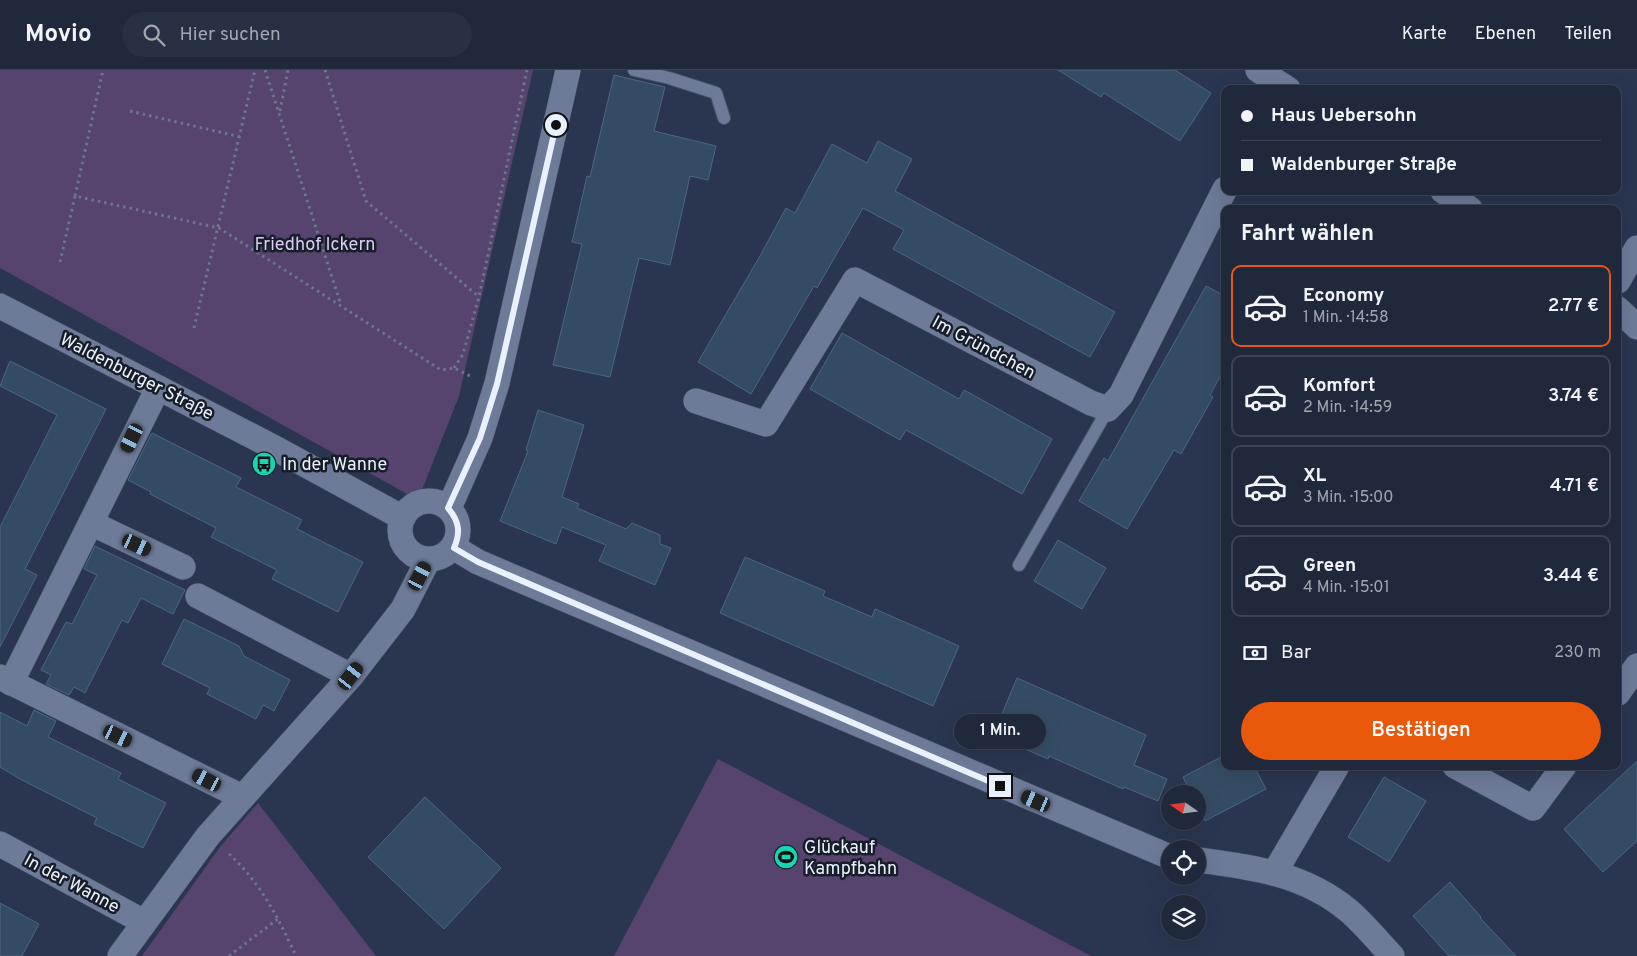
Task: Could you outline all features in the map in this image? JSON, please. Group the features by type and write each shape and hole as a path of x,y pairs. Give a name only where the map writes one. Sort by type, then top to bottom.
{"street":[{"path":"448,508 480,438 497,384 568,70"},
{"path":"1258,70 1284,83"},
{"path":"1108,409 1121,395 1222,195"},
{"path":"1449,195 1464,205"},
{"path":"1621,276 1637,248"},
{"name":"Im Gründchen","path":"696,401 766,424 855,280 1091,403 1108,409"},
{"name":"Waldenburger Straße","path":"0,306 273,447 403,518"},
{"path":"1621,312 1637,327"},
{"path":"158,388 91,523 6,680 242,797"},
{"path":"432,501 448,508 458,522 459,531 454,548 442,557 428,560 413,555 402,542 400,526 403,518 414,505 423,502 432,501"},
{"path":"91,523 183,568"},
{"path":"454,548 478,562 1161,853"},
{"path":"120,956 208,836 351,676 403,609 428,560"},
{"path":"198,596 351,676"},
{"path":"1621,689 1637,666"},
{"path":"1275,872 1335,770"},
{"path":"1462,770 1533,808 1561,770"},
{"name":"In der Wanne","path":"0,844 144,922"},
{"path":"1206,861 1275,872 1317,890 1349,911 1392,956"}],"lane":[{"path":"634,70 669,78 716,93 724,118"},
{"path":"1019,565 1108,409"}],"path":[{"path":"60,262 103,70"},
{"path":"194,328 241,137 255,70"},
{"path":"265,70 342,305"},
{"path":"279,113 288,70"},
{"path":"325,70 366,201 479,297"},
{"path":"454,368 463,354 479,297 527,70"},
{"path":"130,111 241,137"},
{"path":"75,196 218,228 342,305 441,370 454,368 464,374 497,384"},
{"path":"208,836 244,868 279,918 296,956"},
{"path":"229,956 279,918"}],"green space":[{"name":"Friedhof Ickern","path":"0,70 533,70 459,396 418,500 0,268"},
{"name":"Glückauf Kampfbahn","path":"718,759 1091,956 614,956"},
{"path":"258,803 376,956 142,956 220,847"}],"building":[{"path":"1058,70 1175,70 1211,93 1180,141 1104,93 1101,97"},
{"path":"614,75 665,87 654,131 716,146 708,180 690,176 670,265 639,258 610,377 553,365 582,244 572,242 587,176 590,177"},
{"path":"878,141 912,159 895,191 1115,312 1090,357 893,249 904,230 863,208 817,288 814,286 751,394 698,362 786,208 795,213 832,144 867,163"},
{"path":"1206,286 1221,294 1221,375 1210,395 1213,397 1181,454 1174,450 1127,529 1079,501 1104,458 1108,461"},
{"path":"842,333 959,399 964,390 1052,439 1022,494 906,430 900,440 810,389"},
{"path":"10,361 106,409 25,569 37,575 0,647 0,527 57,415 0,386"},
{"path":"538,410 584,425 562,497 579,504 577,508 626,529 632,523 660,535 660,544 671,548 655,585 599,561 606,545 562,527 556,544 500,521 528,451 526,450"},
{"path":"152,433 241,478 236,487 302,520 297,529 363,562 338,612 272,579 277,570 211,537 216,528 150,494 151,492 128,480"},
{"path":"1058,540 1106,568 1082,609 1034,581"},
{"path":"95,546 185,590 173,614 141,598 128,623 122,620 85,693 74,687 69,695 46,684 51,675 41,670 66,622 72,624 97,575 84,569"},
{"path":"745,557 825,591 823,596 872,617 875,609 959,646 933,706 720,613"},
{"path":"184,619 239,646 244,656 290,680 274,711 263,705 256,719 207,694 210,688 162,664"},
{"path":"1017,678 1146,735 1134,765 1167,779 1165,785 1161,785 1161,794 1158,801 1124,787 1123,789 1049,756 1048,759 993,735"},
{"path":"34,710 56,721 48,737 121,773 118,779 166,803 143,848 94,824 97,818 0,767 0,712 27,726"},
{"path":"1221,757 1221,770 1256,770 1266,789 1206,820 1206,785 1187,785 1183,777"},
{"path":"1637,761 1637,841 1603,872 1564,829"},
{"path":"1384,777 1426,801 1389,862 1348,837"},
{"path":"425,797 501,868 444,929 368,857"},
{"path":"1450,882 1480,918 1516,956 1449,956 1413,916"},
{"path":"0,903 39,924 22,956 0,956"}],"place":[{"name":"In der Wanne","path":"264,464"},
{"name":"Glückauf Kampfbahn","path":"786,857"}],"route":[{"path":"556,125 497,384 480,438 448,508 458,522 459,531 454,548 478,562 1000,786"}]}
